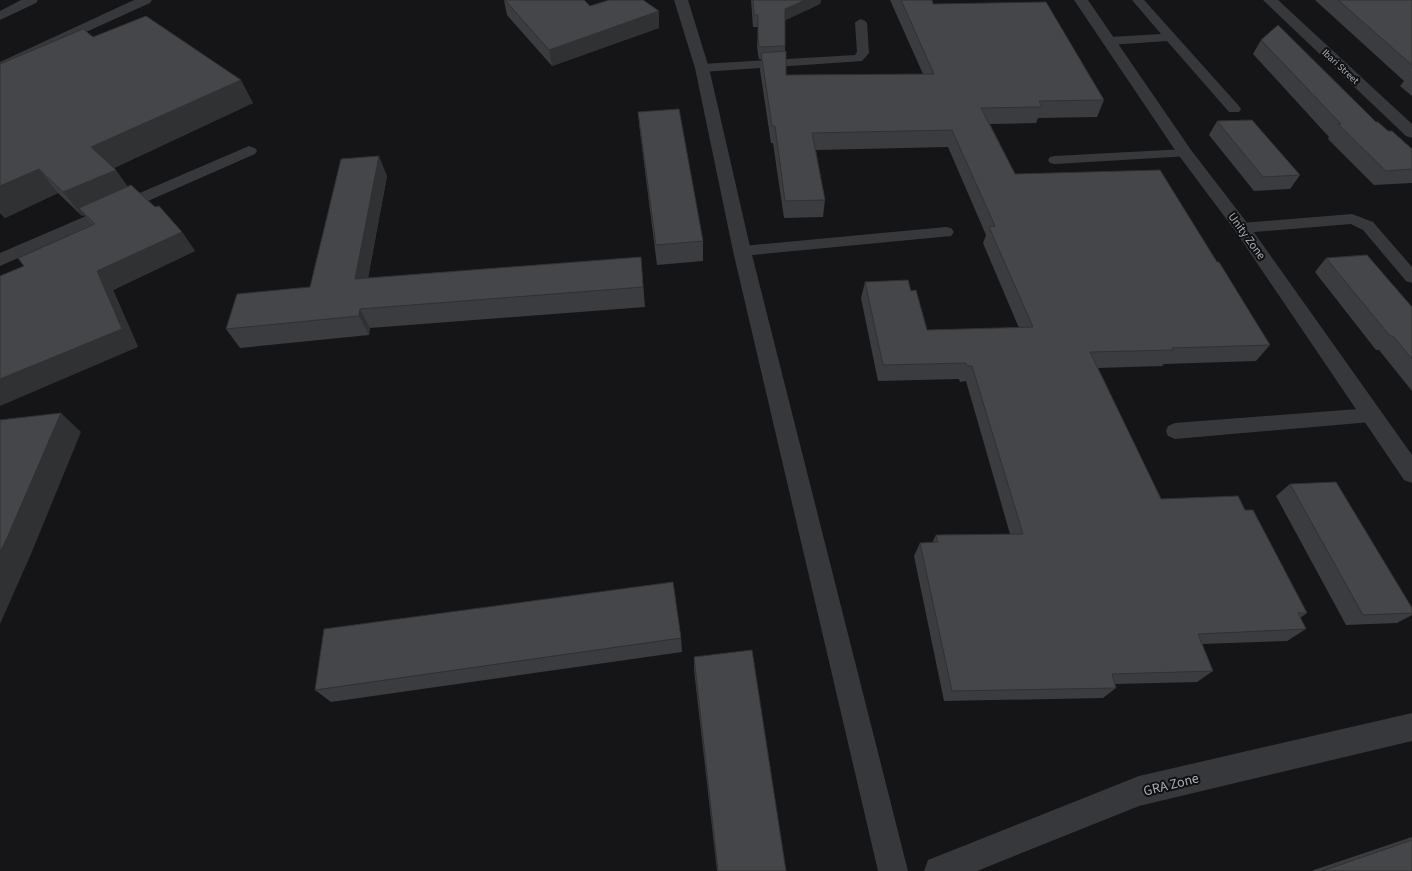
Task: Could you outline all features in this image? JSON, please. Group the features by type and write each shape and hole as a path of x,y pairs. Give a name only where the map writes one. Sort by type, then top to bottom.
{"street":[{"path":"0,16 31,0"},
{"path":"0,68 145,0"},
{"path":"681,0 702,68 742,251 893,871"},
{"name":"Unity Zone","path":"1081,0 1185,153 1242,228 1412,473"},
{"name":"Ibari Street","path":"1270,0 1412,133"},
{"path":"0,260 249,151"},
{"name":"GRA Zone","path":"939,871 1139,791 1412,727"}],"lane":[{"path":"1138,0 1234,109"},
{"path":"702,68 858,58 863,53 861,23"},
{"path":"1110,41 1169,37"},
{"path":"1055,160 1185,153"},
{"path":"1242,228 1352,219 1368,226 1412,277"},
{"path":"742,251 946,232"},
{"path":"1175,431 1371,415"}],"building":[{"path":"505,0 584,0 590,6 609,0 643,0 659,11 549,50"},
{"path":"753,0 805,0 785,9 785,46 759,47 758,15 754,15"},
{"path":"901,0 932,0 933,4 1046,2 1104,100 1039,101 1042,107 981,108 1015,174 1160,170 1270,345 1172,348 1174,350 1090,352 1161,499 1238,496 1245,510 1253,510 1307,613 1298,613 1306,629 1198,634 1213,671 1112,674 1116,688 952,691 920,543 938,542 936,535 1023,534 972,366 967,366 966,363 883,365 865,282 908,280 911,291 916,290 927,330 1033,327 989,227 995,226 952,130 812,133 825,200 785,201 775,126 772,126 761,53 786,51 786,75 934,74"},
{"path":"1338,0 1412,0 1412,65"},
{"path":"146,16 241,80 91,147 116,170 63,192 39,169 0,186 0,64 83,29 93,37"},
{"path":"1278,25 1376,122 1388,131 1392,131 1412,149 1412,169 1386,171 1338,124 1341,124 1261,40"},
{"path":"679,109 703,241 656,245 638,112"},
{"path":"1252,120 1300,175 1263,177 1217,121"},
{"path":"379,156 355,279 641,257 643,287 360,309 359,316 226,329 237,294 310,287 341,159"},
{"path":"131,185 155,207 159,206 182,232 97,271 122,329 0,379 0,276 24,266 18,258 95,224 79,208"},
{"path":"1367,255 1412,307 1412,359 1393,336 1390,336 1326,258"},
{"path":"61,413 7,538 0,552 0,420"},
{"path":"1336,482 1412,608 1412,613 1363,615 1290,484"},
{"path":"673,582 681,638 315,690 324,629"},
{"path":"752,650 786,871 718,871 694,657"},
{"path":"1412,840 1412,871 1322,871"}]}
